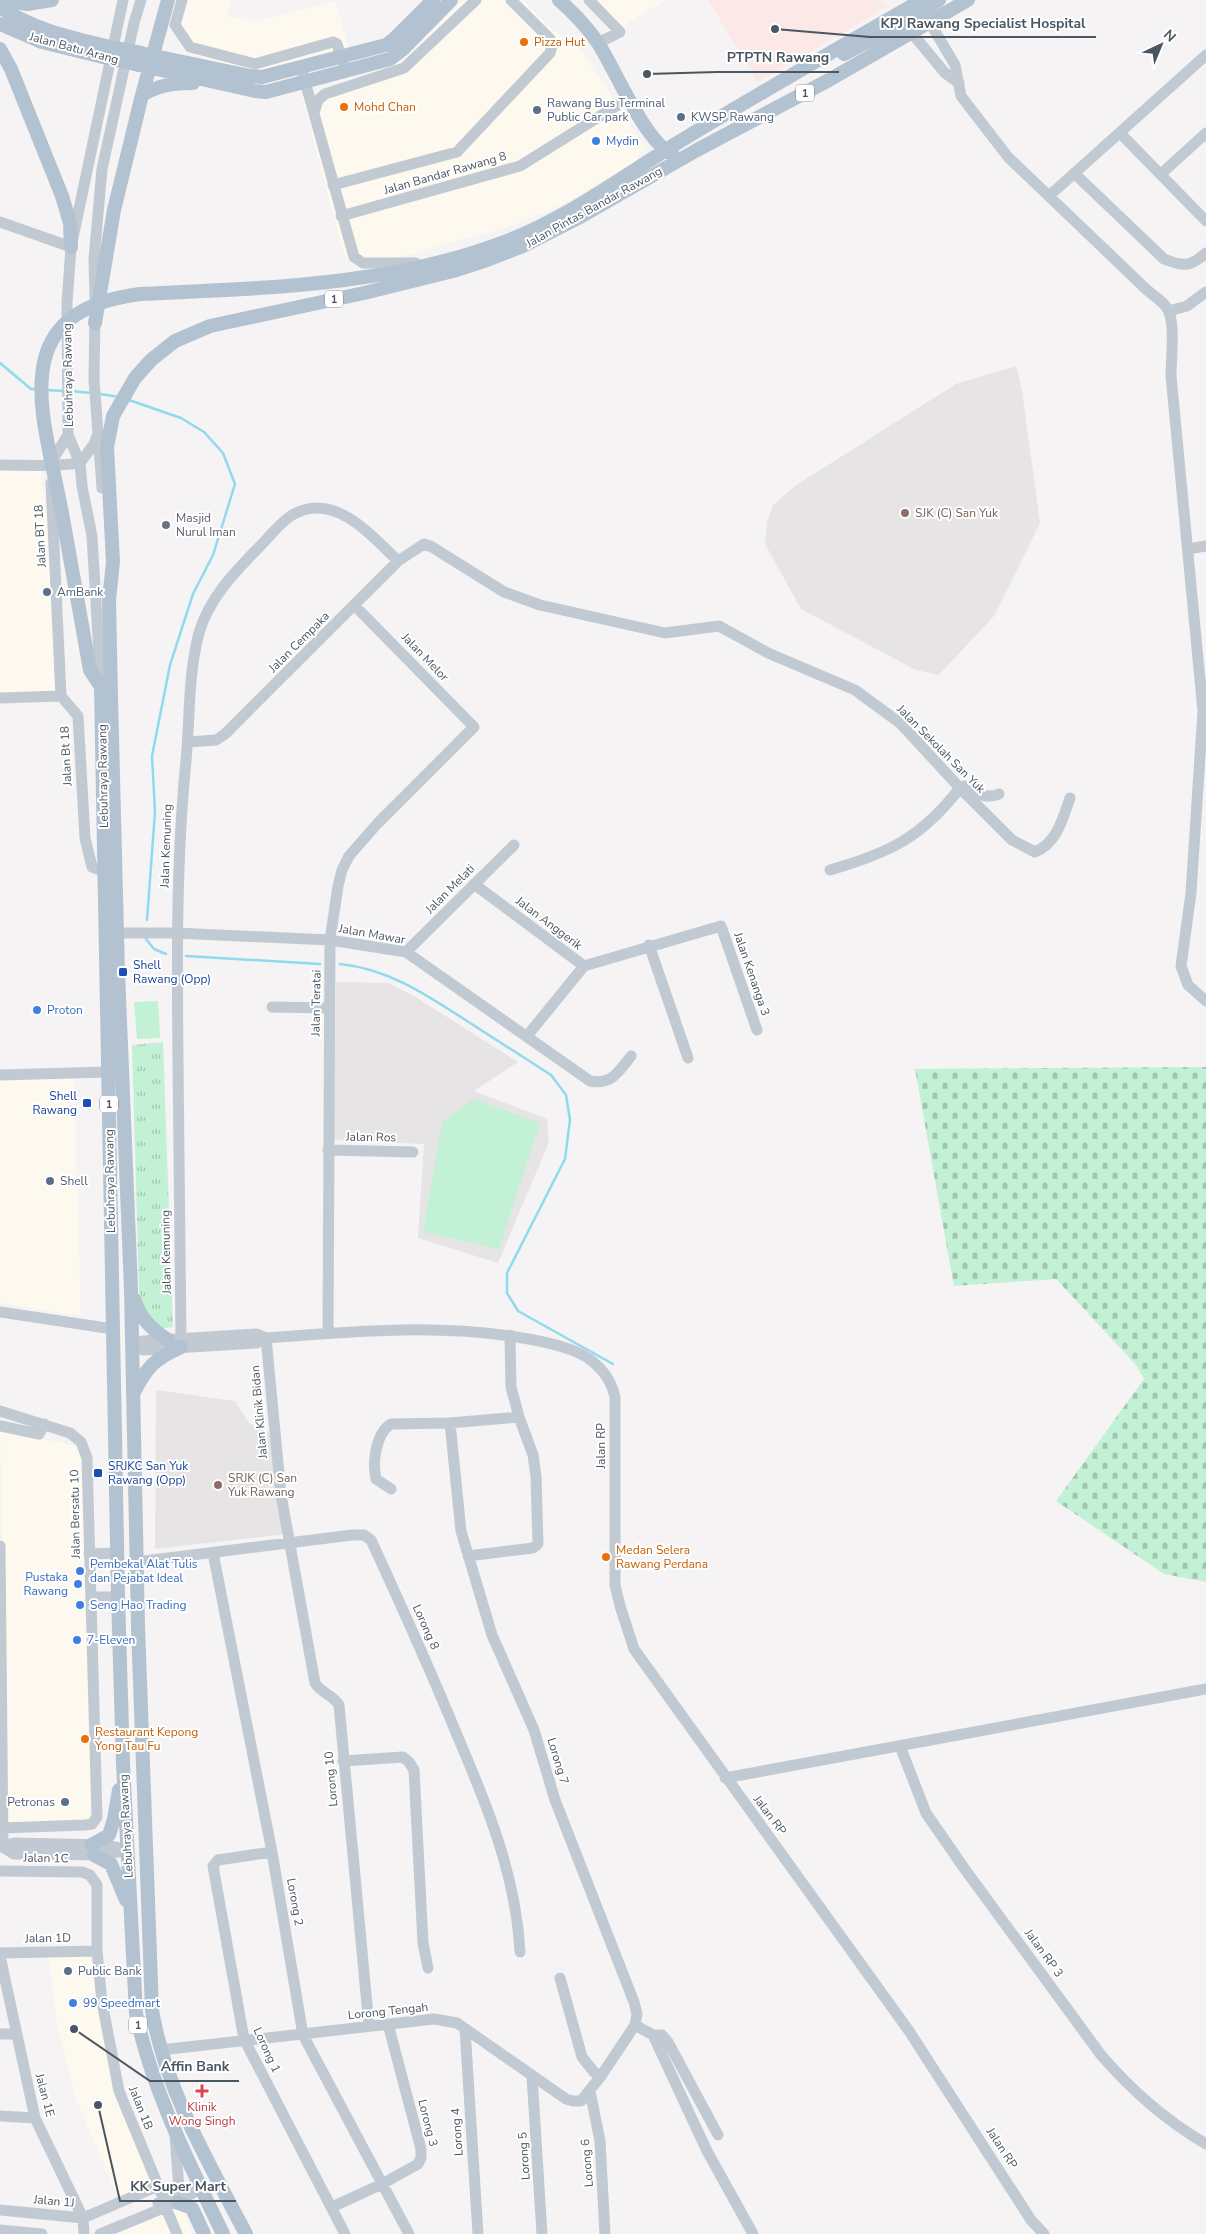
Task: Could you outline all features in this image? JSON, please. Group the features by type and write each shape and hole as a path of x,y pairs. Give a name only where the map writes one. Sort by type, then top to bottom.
{"main road":[{"path":"6,0 27,4 52,0"},
{"path":"95,323 114,210 142,95 146,60 161,31 168,0"},
{"path":"146,60 191,63 262,77 386,45 394,40 433,0"},
{"path":"0,7 38,27 105,52 146,60 216,82 266,92 395,56 452,0"},
{"path":"560,0 578,18 598,43 629,98 664,151 672,155 697,150"},
{"path":"784,81 855,49 904,22 922,5 940,0"},
{"name":"Jalan Pintas Bandar Rawang","path":"109,600 113,562 107,447 113,416 135,378 151,360 175,341 210,326 364,293 453,270 496,256 543,236 697,150 830,80 968,0"},
{"name":"Jalan Pintas Bandar Rawang","path":"102,687 90,670 40,394 43,359 61,328 76,314 90,306 114,298 140,294 261,288 381,274 435,262 506,241 554,219 611,187 664,151 749,99 784,81 821,57 922,5"},
{"name":"Jalan Batu Arang","path":"0,24 42,42 105,52"},
{"path":"161,31 168,50 191,63"},
{"path":"0,49 11,69 62,196 70,223 71,247"},
{"path":"142,95 156,87 168,84 216,82"},
{"path":"554,219 577,201 647,154 650,140 642,119"},
{"name":"Lebuhraya Rawang","path":"109,600 117,933 131,1289 136,1562 152,2010 161,2050 181,2102 203,2151 246,2234"},
{"name":"Lebuhraya Rawang","path":"102,687 118,1597 123,1763 136,2013 143,2049 201,2188 223,2234"},
{"path":"131,1289 138,1311 144,1321 152,1330 177,1342 148,1367 132,1396"},
{"path":"113,1313 131,1345 121,1348 114,1362"},
{"path":"123,1763 112,1829 93,1850 111,1864 130,1910"},
{"path":"145,1819 135,1844 128,1850 140,1861 147,1878"},
{"path":"201,2188 207,2171 203,2151"},
{"path":"169,2204 192,2208 204,2234"}],"street":[{"name":"Lebuhraya Rawang","path":"102,687 92,536 82,486 80,463 68,435 67,303 71,247 123,0"},
{"name":"Lebuhraya Rawang","path":"109,600 95,407 94,259 102,169 134,23 141,0"},
{"path":"182,0 175,25 190,47 255,64 333,42 337,44 345,71"},
{"path":"314,113 318,100 325,94 404,68 476,0"},
{"path":"333,185 457,152 550,53 552,46 550,39 510,0"},
{"path":"589,0 620,32 598,43"},
{"path":"922,5 954,66 961,96 1008,157 1147,290 1160,300 1169,311 1171,376 1203,711 1190,893 1181,966 1188,985 1206,1001"},
{"path":"904,22 945,73 959,83"},
{"path":"1049,196 1206,56"},
{"path":"301,67 350,251 354,257 363,263 435,262"},
{"name":"Jalan Bandar Rawang 8","path":"341,216 520,166 629,98"},
{"path":"1120,132 1206,221"},
{"path":"1161,174 1206,133"},
{"path":"1074,173 1164,259 1181,266 1196,262 1206,253"},
{"path":"0,222 71,247"},
{"path":"1169,311 1187,306 1206,292"},
{"path":"0,465 50,464 61,466 80,463 94,444 98,434"},
{"path":"50,464 68,435"},
{"name":"Jalan BT 18","path":"50,464 61,696"},
{"name":"Jalan Kemuning","path":"177,1342 176,933 182,796 194,662 200,631 210,606 226,582 277,528 294,514 305,510 316,508 334,511 350,518 398,562"},
{"name":"Jalan Cempaka","path":"188,742 216,740 226,734 398,562 424,544"},
{"name":"Jalan Sekolah San Yuk","path":"424,544 432,547 504,592 540,605 666,633 719,626 768,653 855,690 878,705 900,723 958,786 1012,840 1035,852 1044,848 1058,829 1070,798"},
{"path":"1188,548 1206,546"},
{"name":"Jalan Melor","path":"356,606 474,728"},
{"path":"0,698 61,696"},
{"name":"Jalan Bt 18","path":"61,696 78,716 85,838 92,866 104,872"},
{"name":"Jalan Teratai","path":"328,1333 330,940 338,886 342,870 349,856 377,824 474,728"},
{"path":"830,870 868,860 899,846 928,823 958,786 963,785 979,795 999,794"},
{"name":"Jalan Melati","path":"406,952 514,845"},
{"name":"Jalan Anggerik","path":"474,884 584,966 527,1036"},
{"name":"Jalan Kenanga 3","path":"649,945 721,926 758,1030"},
{"name":"Jalan Mawar","path":"117,933 176,933 330,940 406,952 590,1082 600,1083 612,1079 631,1056"},
{"path":"584,966 649,945 688,1058"},
{"path":"272,1007 329,1008"},
{"path":"0,1074 108,1072"},
{"name":"Jalan Ros","path":"328,1150 413,1152"},
{"path":"0,1312 113,1329"},
{"path":"131,1345 143,1342 258,1343 266,1338 386,1331 510,1335 511,1387 534,1462 538,1544 534,1548 468,1556"},
{"name":"Jalan RP","path":"510,1335 554,1344 572,1350 588,1358 602,1370 612,1383 615,1398 615,1585 624,1621 634,1649 725,1778 909,2031 1032,2220 1044,2234"},
{"name":"Jalan Klinik Bidan","path":"266,1338 281,1495 288,1543"},
{"path":"0,1411 44,1424 39,1434 0,1426"},
{"path":"390,1489 376,1479 374,1472 380,1437 384,1428 391,1424 450,1423 519,1417"},
{"name":"Lorong 7","path":"450,1423 461,1531 492,1635 534,1730 555,1800 634,2002 637,2014 635,2025"},
{"name":"Jalan Bersatu 10","path":"2,1828 85,1825 92,1824 97,1817 87,1458 81,1442 70,1433 44,1424"},
{"name":"Lorong 8","path":"136,1562 352,1535 364,1535 371,1540 435,1681 487,1807 506,1864 516,1911 520,1952"},
{"name":"Lorong 10","path":"288,1543 314,1683 323,1693 336,1700 339,1705 368,2026"},
{"path":"0,1546 4,1772 1,1847 14,1843 93,1850 107,1856 128,1850"},
{"path":"89,1554 117,1553"},
{"name":"Lorong 2","path":"213,1553 272,1852 303,2035 409,2234"},
{"path":"91,1597 118,1597"},
{"path":"725,1778 1206,1689"},
{"name":"Jalan RP 3","path":"900,1746 920,1802 926,1813 1101,2055 1124,2082 1147,2104 1206,2144"},
{"path":"343,1761 403,1757 414,1770 423,1943 428,1968"},
{"name":"Lorong 1","path":"272,1852 214,1862 213,1866 244,2039 345,2234"},
{"name":"Jalan 1C","path":"0,1871 82,1872 90,1875"},
{"name":"Jalan 1B","path":"90,1875 97,1885 97,1951 102,2002 119,2091 158,2186 169,2204 177,2234"},
{"name":"Jalan 1D","path":"0,1954 97,1951"},
{"name":"Jalan 1E","path":"0,1954 16,2034 36,2118 83,2218 84,2234"},
{"path":"560,1978 582,2057 594,2072 601,2076"},
{"name":"Lorong Tengah","path":"161,2050 244,2039 303,2035 434,2019 457,2023 532,2076 573,2101 581,2101 590,2091"},
{"name":"Lorong 3","path":"332,2208 418,2164 422,2154 388,2024"},
{"path":"590,2091 635,2025 653,2035 662,2035 668,2042 718,2135"},
{"name":"Lorong 4","path":"465,2029 478,2234"},
{"path":"0,2034 16,2034"},
{"path":"653,2035 707,2152 752,2234"},
{"name":"Lorong 5","path":"532,2076 542,2234"},
{"name":"Lorong 6","path":"590,2091 600,2141 605,2234"},
{"path":"0,2116 36,2118"},
{"path":"169,2204 179,2189 175,2126"},
{"name":"Jalan 1J","path":"0,2210 83,2218 158,2186"},
{"path":"100,2234 143,2215 151,2207 169,2204 201,2188"},
{"path":"0,2230 42,2234"}],"shaded area":[{"path":"176,0 230,0 227,16 256,21 336,1 348,47 254,71 190,54 169,24"},
{"path":"463,0 523,0 553,31 578,46 645,147 633,163 564,204 507,227 360,268 349,261 343,252 302,96 402,61"},
{"path":"580,0 666,0 611,33 599,18"},
{"path":"708,0 875,0 888,6 758,82"},
{"name":"SJK (C) San Yuk","path":"1016,366 1022,391 1040,523 994,616 939,675 916,670 801,609 765,544 767,521 774,504 798,484 956,384"},
{"path":"40,468 49,530 55,693 0,694 0,469"},
{"path":"336,982 388,983 414,996 518,1062 474,1091 547,1119 549,1142 498,1263 418,1238 424,1144 334,1140"},
{"path":"74,1078 81,1316 0,1303 0,1080"},
{"name":"SRJK (C) San Yuk Rawang","path":"156,1390 235,1401 249,1423 274,1435 287,1534 155,1549"},
{"path":"0,1429 79,1447 84,1460 94,1815 90,1821 8,1824"},
{"path":"94,1954 115,2089 154,2183 119,2199 77,2102 56,2019 49,1956"},
{"path":"176,2208 184,2211 193,2234 122,2234 121,2231"}],"green space":[{"path":"158,1001 160,1038 137,1039 134,1002"},
{"path":"163,1042 173,1327 159,1329 144,1310 139,1290 132,1045"},
{"path":"1206,1067 1206,1582 1164,1574 1056,1501 1144,1379 1136,1365 1056,1279 954,1286 915,1069"},
{"path":"474,1099 540,1123 499,1249 423,1232 442,1122"}],"waterway":[{"path":"0,363 31,389 37,389"},
{"path":"47,390 64,391"},
{"path":"70,391 92,393"},
{"path":"100,394 119,397"},
{"path":"129,400 181,418 204,432 223,453 235,484 213,555 193,594 170,665 152,756 155,812 147,920"},
{"path":"146,939 154,949 166,954"},
{"path":"186,956 320,964"},
{"path":"340,964 375,971 422,993 551,1075 566,1095 570,1120 565,1159 507,1273 507,1293 518,1311 613,1364"}],"place":[{"name":"KPJ Rawang Specialist Hospital","path":"775,29"},
{"name":"Pizza Hut","path":"524,42"},
{"name":"PTPTN Rawang","path":"647,74"},
{"name":"Mohd Chan","path":"344,107"},
{"name":"Rawang Bus Terminal Public Car park","path":"537,110"},
{"name":"KWSP Rawang","path":"681,117"},
{"name":"Mydin","path":"596,141"},
{"name":"SJK (C) San Yuk","path":"905,513"},
{"name":"Masjid Nurul Iman","path":"166,525"},
{"name":"AmBank","path":"47,592"},
{"name":"Shell Rawang (Opp)","path":"123,972"},
{"name":"Proton","path":"37,1010"},
{"name":"Shell Rawang","path":"87,1103"},
{"name":"Shell","path":"50,1181"},
{"name":"SRJKC San Yuk Rawang (Opp)","path":"98,1473"},
{"name":"SRJK (C) San Yuk Rawang","path":"218,1485"},
{"name":"Medan Selera Rawang Perdana","path":"606,1557"},
{"name":"Pembekal Alat Tulis dan Pejabat Ideal","path":"80,1571"},
{"name":"Pustaka Rawang","path":"78,1584"},
{"name":"Seng Hao Trading","path":"80,1605"},
{"name":"7-Eleven","path":"77,1640"},
{"name":"Restaurant Kepong Yong Tau Fu","path":"85,1739"},
{"name":"Petronas","path":"65,1802"},
{"name":"Public Bank","path":"68,1971"},
{"name":"99 Speedmart","path":"73,2003"},
{"name":"Affin Bank","path":"74,2029"},
{"name":"Klinik Wong Singh","path":"202,2091"},
{"name":"KK Super Mart","path":"98,2105"}]}
